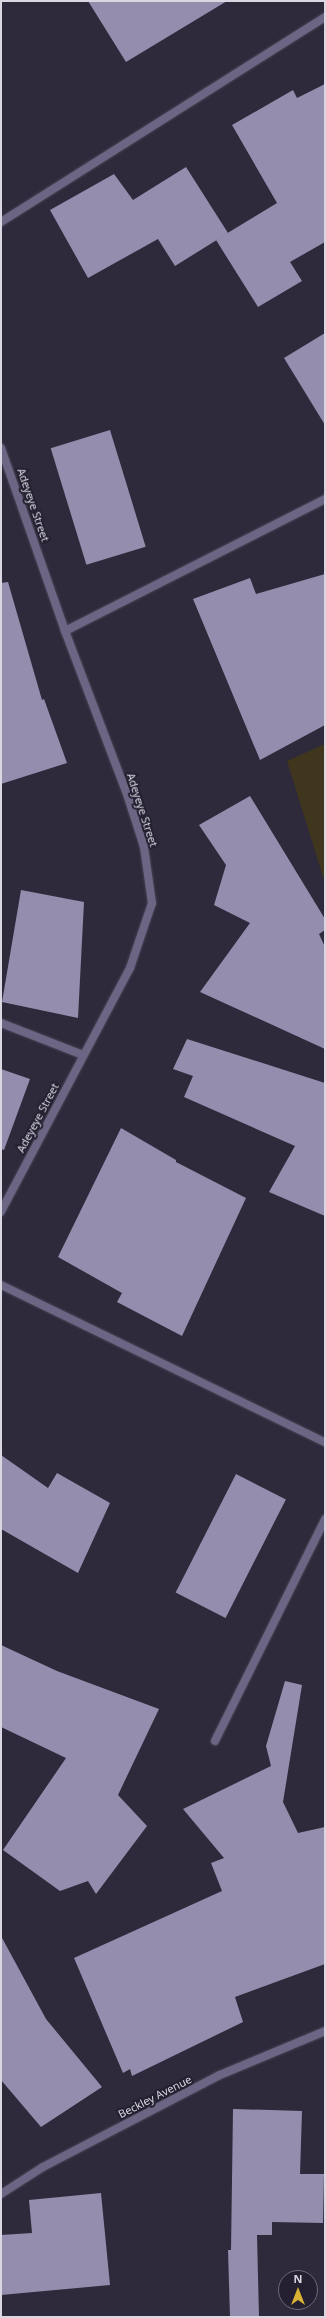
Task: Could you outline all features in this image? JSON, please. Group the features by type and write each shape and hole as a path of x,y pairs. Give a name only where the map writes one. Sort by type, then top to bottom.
{"street":[{"path":"1,222 325,17"},
{"name":"Adeyeye Street","path":"1,448 65,631 127,794 144,847 152,903 130,968 1,1212"},
{"path":"65,631 325,499"},
{"path":"1,1023 83,1055"},
{"path":"1,1285 325,1442"},
{"path":"215,1741 325,1519"},
{"name":"Beckley Avenue","path":"1,2194 43,2167 220,2075 325,2031"}],"shaded area":[{"path":"325,744 325,883 287,761"}],"building":[{"path":"88,1 227,1 126,62"},
{"path":"325,84 325,242 290,262 302,281 258,307 216,240 277,203 232,125 293,90 297,98"},
{"path":"186,167 228,233 175,266 158,239 88,278 50,210 114,174 133,200"},
{"path":"325,333 325,425 284,358"},
{"path":"110,430 146,547 86,565 51,448"},
{"path":"325,574 325,725 260,760 193,599 250,578 256,594"},
{"path":"8,582 42,700 44,699 67,763 1,784 1,583"},
{"path":"250,796 325,919 325,930 319,934 325,947 325,1049 200,992 250,923 214,905 226,865 199,825"},
{"path":"21,890 84,902 78,1018 2,1002"},
{"path":"187,1039 325,1083 325,1216 269,1192 295,1146 184,1097 193,1076 173,1069"},
{"path":"1,1069 30,1079 4,1150 1,1149"},
{"path":"121,1128 176,1160 176,1162 246,1198 182,1336 117,1302 122,1293 58,1257"},
{"path":"1,1455 48,1488 57,1473 110,1503 78,1573 1,1529"},
{"path":"236,1474 286,1499 226,1618 176,1593"},
{"path":"1,1645 57,1671 159,1709 118,1795 147,1826 96,1894 88,1881 60,1891 3,1850 66,1758 1,1727"},
{"path":"285,1681 302,1685 283,1802 298,1833 325,1827 325,1964 235,1997 243,2022 132,2076 130,2069 123,2073 74,1958 222,1891 211,1863 224,1858 183,1809 271,1766 266,1746"},
{"path":"1,1936 46,2019 102,2087 41,2127 1,2080"},
{"path":"233,2109 302,2111 300,2174 324,2174 323,2223 272,2222 272,2235 257,2235 259,2317 230,2317 228,2250 231,2250"},
{"path":"101,2193 110,2285 1,2295 1,2235 32,2233 29,2200"}]}
